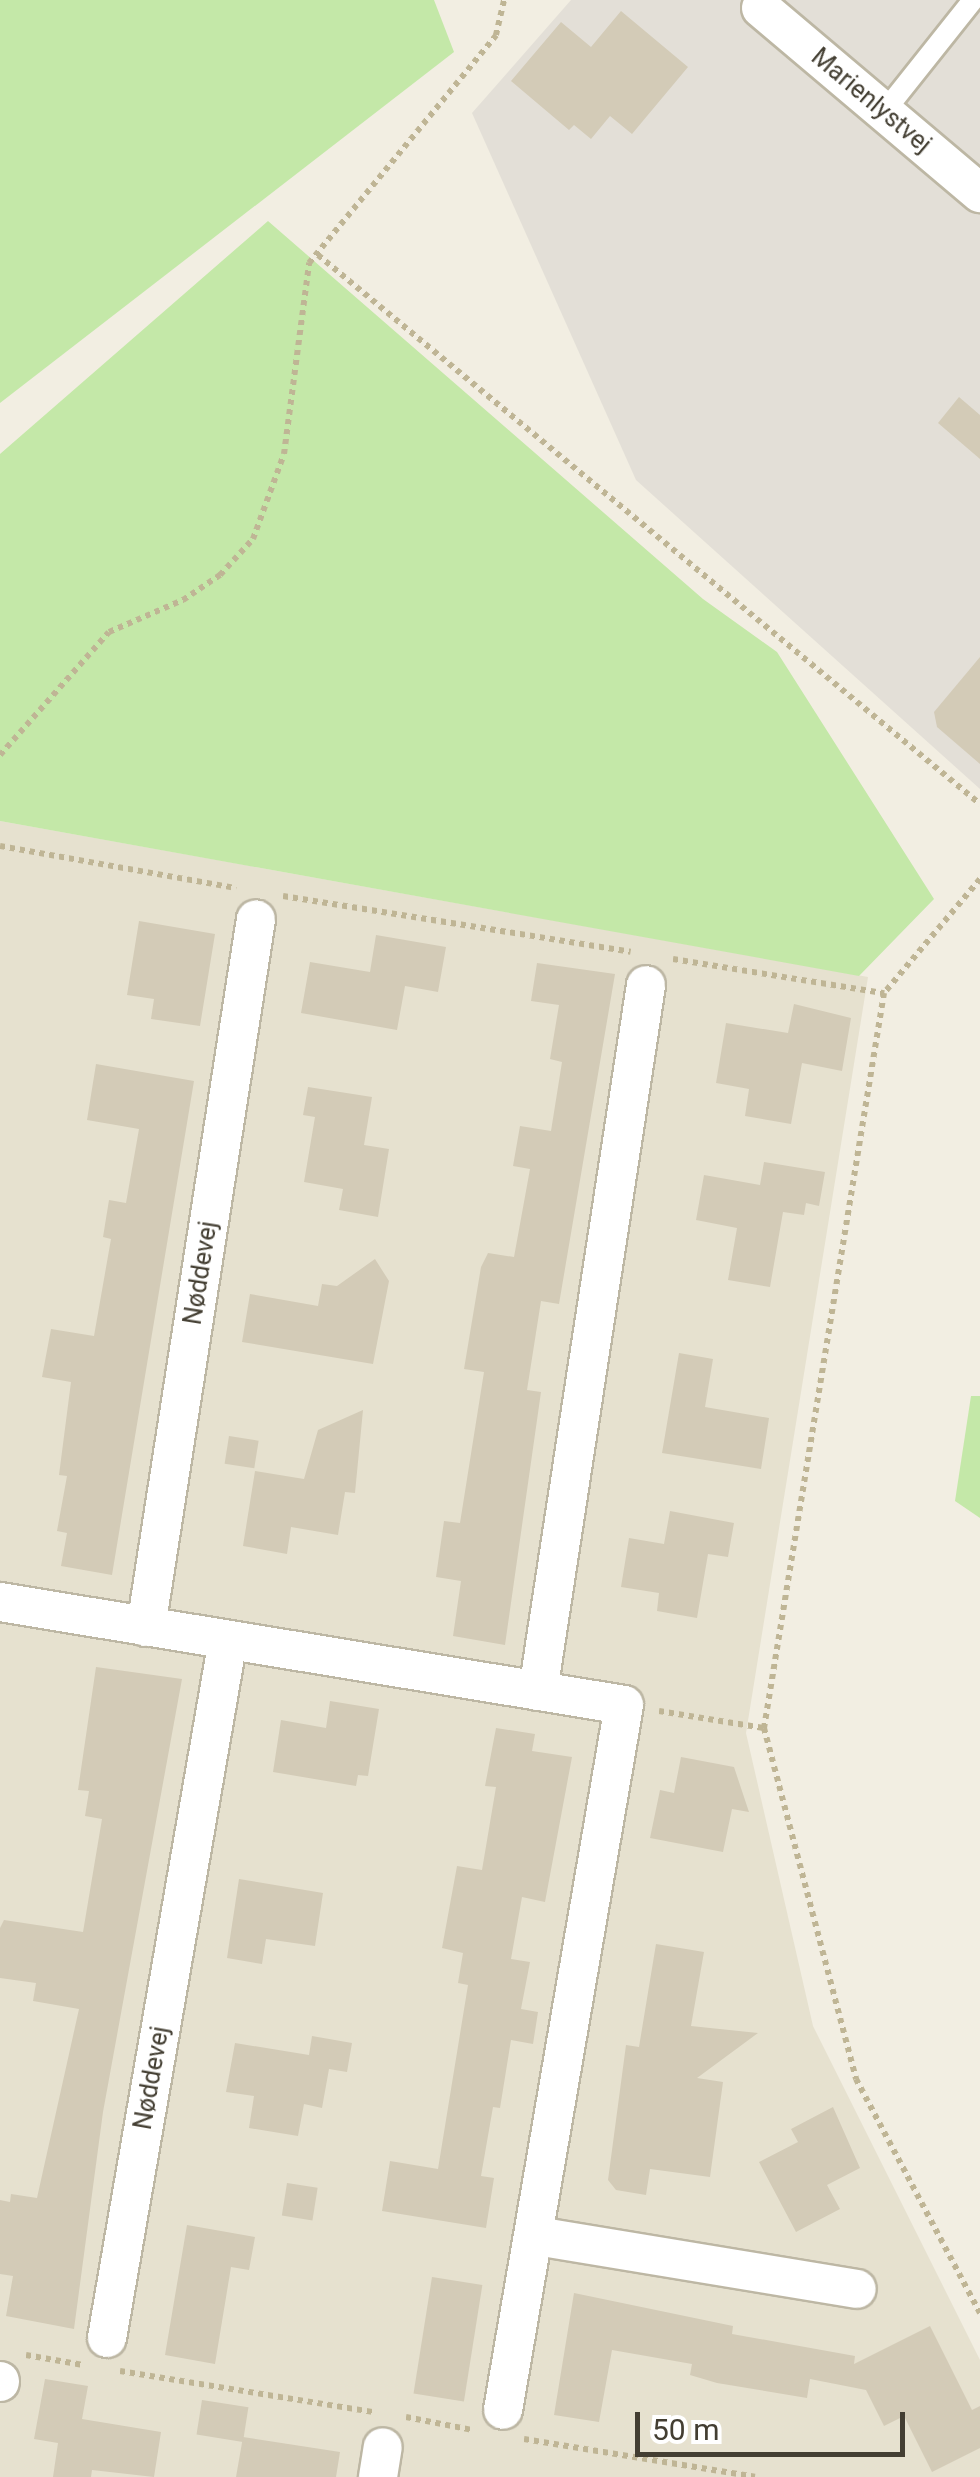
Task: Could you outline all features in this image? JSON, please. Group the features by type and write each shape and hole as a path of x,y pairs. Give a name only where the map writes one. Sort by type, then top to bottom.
{"street":[{"name":"Marienlystvej","path":"761,8 980,193"},
{"name":"Nøddevej","path":"146,1627 253,900"},
{"path":"538,1691 656,966"},
{"path":"0,1602 624,1705 537,2236 504,2410"},
{"name":"Nøddevej","path":"107,2338 228,1640"},
{"path":"537,2236 856,2289"}],"lane":[{"path":"884,112 973,0"}],"path":[{"path":"0,755 109,632 182,600 220,575 253,539 284,454 306,274 318,254 496,35 504,0"},
{"path":"318,254 980,804"},
{"path":"0,846 253,900 656,966 884,993"},
{"path":"980,879 884,993 764,1728 856,2079 980,2312"},
{"path":"624,1705 764,1728"}],"shaded area":[{"path":"571,0 980,0 980,789 636,480 472,113"},
{"path":"0,821 868,977 746,1733 813,2026 980,2360 980,2477 0,2477"}],"green space":[{"path":"0,0 434,0 454,52 0,403"},
{"path":"268,221 703,599 777,652 934,899 859,976 0,821 0,454"},
{"path":"971,1396 980,1396 980,1518 955,1501"}],"building":[{"path":"621,11 688,67 632,134 610,116 591,139 574,125 569,130 511,81 561,22 591,47"},
{"path":"959,397 980,415 980,459 938,423"},
{"path":"980,657 980,764 937,727 934,712"},
{"path":"139,921 215,934 200,1026 151,1019 154,999 127,995"},
{"path":"376,935 446,947 438,992 405,986 397,1030 301,1013 310,962 370,972"},
{"path":"537,963 615,974 559,1304 541,1301 527,1390 541,1392 505,1645 453,1636 461,1581 436,1577 444,1521 460,1523 484,1372 464,1369 481,1267 488,1253 514,1257 530,1169 513,1166 520,1126 551,1131 562,1062 550,1059 559,1005 531,1001"},
{"path":"794,1004 851,1018 842,1071 802,1063 791,1124 745,1116 749,1089 716,1083 726,1023 788,1033"},
{"path":"96,1064 194,1081 112,1575 61,1566 67,1533 57,1531 67,1476 59,1475 71,1382 42,1377 51,1329 94,1336 111,1239 103,1237 109,1200 126,1203 139,1129 87,1120"},
{"path":"308,1087 372,1097 364,1145 389,1149 378,1217 339,1210 343,1189 304,1182 315,1117 303,1115"},
{"path":"764,1162 825,1172 819,1206 806,1203 804,1215 783,1212 770,1287 728,1280 737,1228 696,1220 704,1175 760,1185"},
{"path":"375,1259 389,1281 373,1364 242,1342 250,1294 318,1306 322,1284 337,1286"},
{"path":"679,1353 713,1359 705,1407 769,1418 761,1469 662,1453"},
{"path":"363,1410 355,1493 345,1492 338,1535 291,1527 287,1554 243,1546 255,1471 304,1479 318,1430"},
{"path":"229,1436 259,1441 254,1468 225,1464"},
{"path":"670,1511 734,1523 728,1557 708,1554 697,1618 657,1611 659,1593 621,1587 629,1538 664,1544"},
{"path":"96,1667 182,1679 103,2112 74,2329 6,2316 13,2276 0,2274 0,2200 10,2202 11,2194 37,2198 79,2009 33,2001 36,1983 0,1978 0,1928 4,1920 83,1932 102,1819 85,1816 89,1791 78,1790"},
{"path":"330,1701 379,1709 368,1776 358,1775 356,1786 273,1772 281,1720 326,1728"},
{"path":"496,1728 535,1734 532,1751 572,1757 545,1902 522,1897 511,1959 530,1962 521,2009 538,2012 533,2044 511,2040 500,2108 493,2107 481,2176 494,2178 486,2228 382,2211 390,2161 438,2169 468,1985 458,1983 463,1953 442,1948 457,1866 482,1870 496,1787 485,1786"},
{"path":"681,1757 734,1767 749,1812 732,1809 723,1852 650,1838 660,1790 674,1793"},
{"path":"239,1879 323,1893 315,1946 266,1939 262,1964 227,1958"},
{"path":"656,1944 704,1952 691,2026 758,2033 697,2078 723,2082 710,2177 650,2169 646,2195 616,2190 608,2180 626,2045 639,2047"},
{"path":"312,2036 352,2043 347,2072 329,2069 322,2108 304,2104 298,2136 249,2128 254,2096 226,2092 235,2043 309,2055"},
{"path":"833,2107 860,2168 827,2185 840,2209 796,2232 759,2162 798,2142 791,2129"},
{"path":"287,2183 318,2188 312,2220 282,2216"},
{"path":"187,2225 255,2237 249,2270 231,2267 215,2364 165,2355"},
{"path":"432,2277 482,2285 464,2402 414,2394"},
{"path":"574,2293 733,2326 732,2334 855,2356 854,2364 930,2326 972,2410 980,2406 980,2448 932,2472 904,2416 884,2426 866,2390 810,2379 807,2398 717,2383 690,2375 692,2364 612,2350 599,2422 554,2415"},
{"path":"45,2379 88,2386 82,2419 161,2432 154,2477 92,2470 91,2477 53,2477 58,2443 34,2439"},
{"path":"202,2400 248,2407 243,2442 197,2435"},
{"path":"243,2437 340,2452 336,2477 236,2477"}]}
